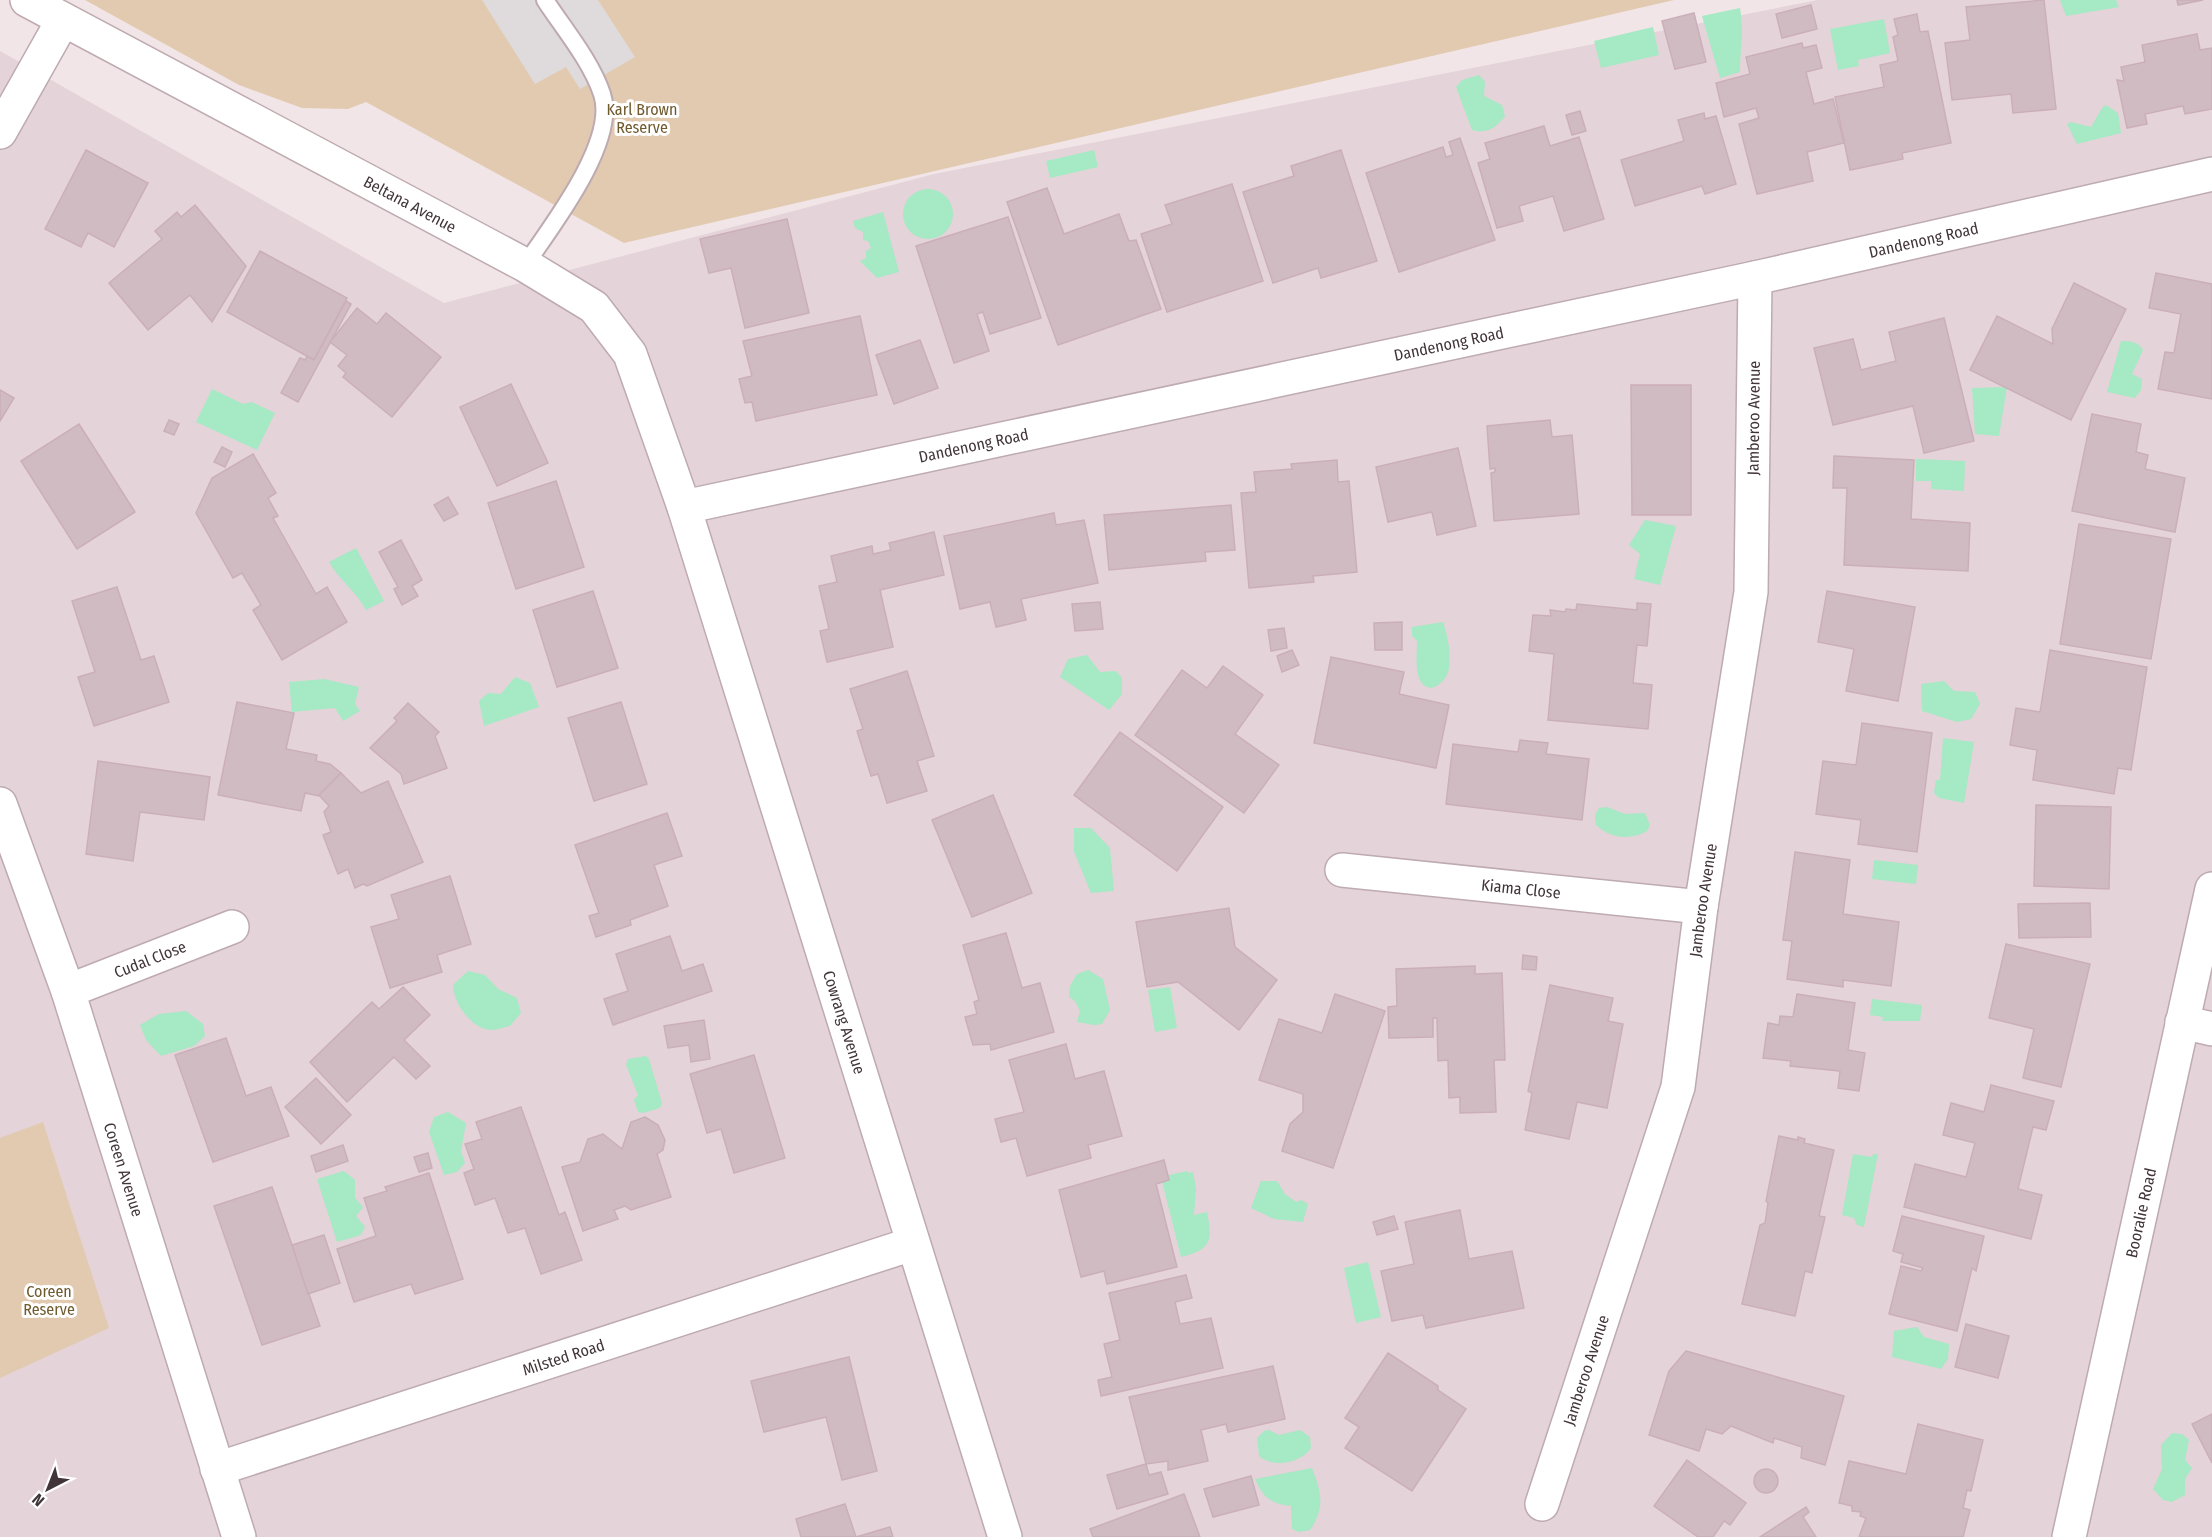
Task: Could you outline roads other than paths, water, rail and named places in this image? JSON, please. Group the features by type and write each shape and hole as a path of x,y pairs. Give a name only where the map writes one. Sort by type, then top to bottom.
{"street":[{"name":"Beltana Avenue","path":"27,0 525,266 594,307 630,354 684,507"},
{"path":"0,132 63,20"},
{"name":"Dandenong Road","path":"684,507 1755,278 2212,174"},
{"name":"Jamberoo Avenue","path":"1542,1504 1678,1087 1701,907 1751,592 1755,278"},
{"name":"Cowrang Avenue","path":"684,507 1005,1537"},
{"name":"Coreen Avenue","path":"0,804 68,991 239,1537"},
{"name":"Kiama Close","path":"1342,870 1701,907"},
{"name":"Booralie Road","path":"2069,1537 2197,1025 2212,889"},
{"name":"Cudal Close","path":"68,991 232,927"},
{"name":"Milsted Road","path":"217,1469 912,1244"}],"lane":[{"path":"525,266 592,160 603,131 603,95 584,59 545,0"}],"park label":[{"name":"Karl Brown Reserve","path":"642,118"},
{"name":"Coreen Reserve","path":"49,1300"}]}
